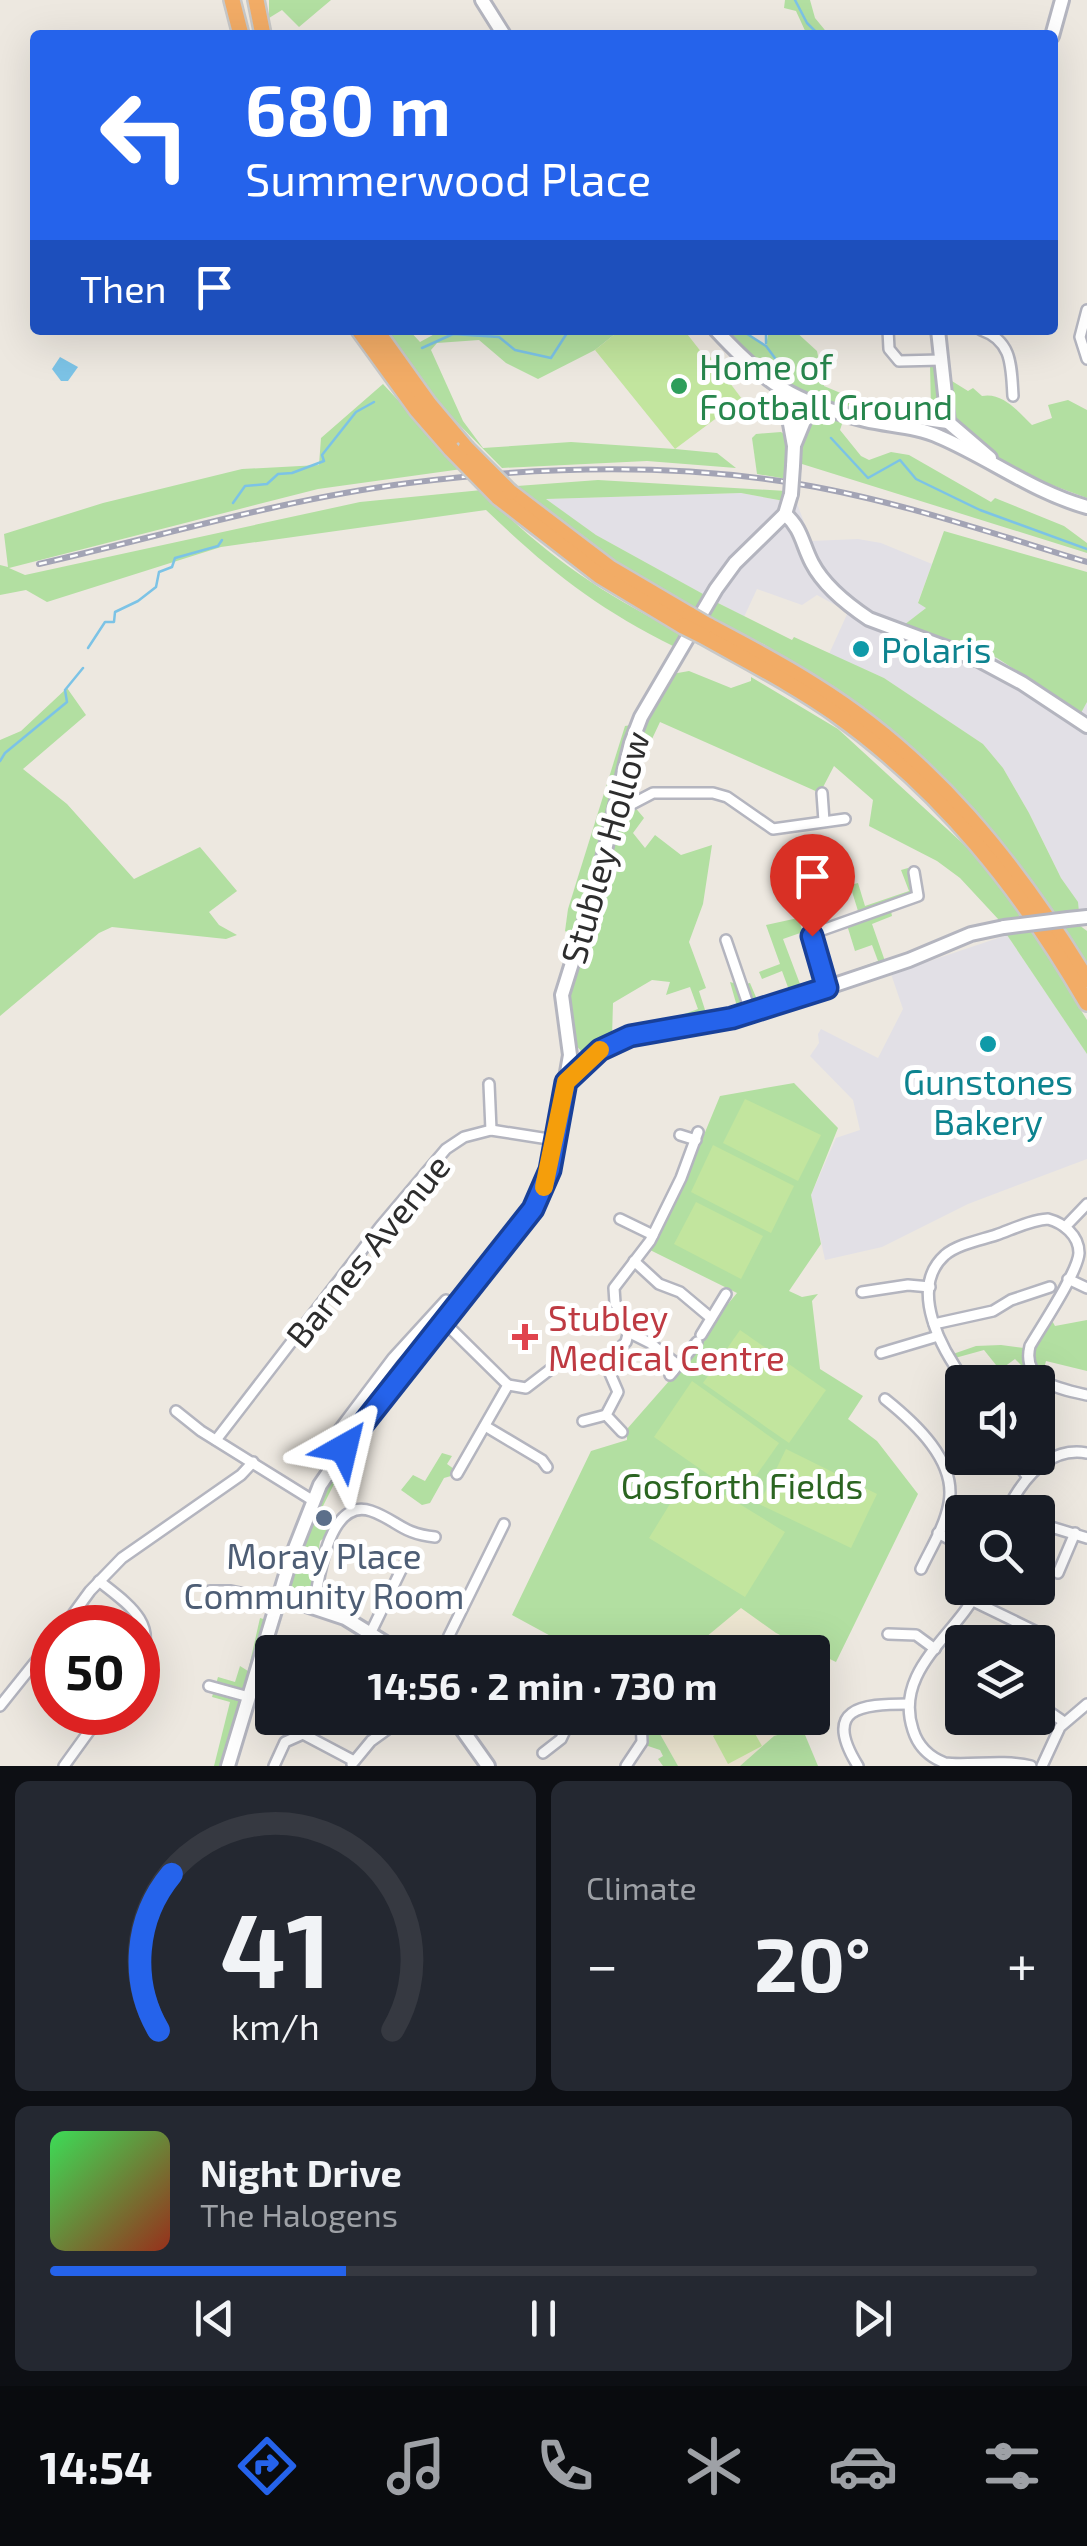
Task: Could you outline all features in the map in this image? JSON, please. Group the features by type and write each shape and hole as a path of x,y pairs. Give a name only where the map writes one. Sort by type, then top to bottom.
{"highway":[{"path":"256,0 262,30"},
{"path":"233,5 240,30"},
{"path":"363,335 417,410 504,494 687,621 815,686 876,729 931,775 1009,862 1046,912 1087,980"},
{"path":"380,335 458,448"},
{"path":"705,631 832,712 926,788 985,851 1016,892 1087,1003"}],"main road":[{"path":"482,0 501,30"},
{"path":"1054,30 1062,0"},
{"path":"721,335 751,368 806,402 928,432 1043,492 1087,506"},
{"path":"938,335 948,422 986,452 998,468"},
{"name":"Stubley Hollow","path":"784,391 794,446"},
{"name":"Stubley Hollow","path":"791,430 806,402"},
{"name":"Stubley Hollow","path":"228,1766 312,1500 416,1343 443,1322 533,1209 547,1179 570,1055 562,995 596,883 631,743 641,717 716,588 734,563 785,514 792,494 794,446 806,402"},
{"path":"845,414 864,411 948,422"},
{"path":"785,514 798,526 819,575 855,610 869,619 979,660 1087,726"},
{"path":"566,1082 619,1039 751,1014 908,960 953,940 1004,927 1087,917"},
{"path":"570,1055 586,1062"},
{"path":"278,1599 314,1608 375,1635"},
{"path":"466,1735 488,1766"}],"street":[{"path":"1083,317 1080,346 1087,359"},
{"path":"888,335 889,349 899,361 941,360"},
{"path":"991,335 1006,346 1013,396"},
{"path":"613,814 653,793 714,793 728,797 773,829 845,819"},
{"path":"822,793 824,821"},
{"path":"827,988 812,940 814,933 918,896 914,872"},
{"path":"726,940 751,1014"},
{"path":"489,1084 491,1130 555,1140"},
{"name":"Barnes Avenue","path":"216,1440 439,1156 464,1138 491,1130"},
{"path":"604,1362 626,1342 630,1333 612,1293 616,1282 653,1235 697,1136 680,1135"},
{"path":"1065,1227 1087,1204"},
{"path":"620,1219 653,1235"},
{"path":"953,1365 934,1324 930,1287 935,1270 946,1255 1044,1219 1065,1227 1079,1251 1068,1279 1030,1346 1028,1360 1042,1381 1087,1396"},
{"path":"634,1262 659,1284 680,1292 711,1318"},
{"path":"1068,1279 1087,1288"},
{"path":"862,1292 908,1285 930,1287"},
{"path":"934,1324 993,1311 1010,1300 1050,1287"},
{"path":"670,1375 699,1339 726,1294"},
{"path":"416,1343 446,1300"},
{"path":"443,1322 508,1385 526,1388 569,1355 604,1362"},
{"path":"630,1333 678,1365"},
{"path":"881,1353 938,1336"},
{"path":"583,1421 606,1415 618,1392 604,1362"},
{"path":"457,1474 508,1385"},
{"path":"885,1399 934,1449 947,1472 950,1498 921,1569"},
{"path":"176,1411 312,1500"},
{"path":"606,1415 622,1432"},
{"path":"485,1426 542,1460 546,1467"},
{"path":"1017,1495 1028,1477 1054,1456 1072,1451 1087,1453"},
{"path":"80,1605 99,1580 149,1537 241,1475 253,1462"},
{"path":"314,1608 323,1552 342,1522 354,1512 370,1511 405,1531 435,1536"},
{"path":"450,1635 504,1524"},
{"path":"1055,1528 1087,1538"},
{"path":"938,1533 945,1537"},
{"path":"1058,1573 1075,1533"},
{"path":"371,1632 403,1566"},
{"path":"99,1580 130,1605"},
{"path":"210,1591 278,1599"},
{"path":"971,1605 914,1678 910,1704 914,1734 927,1760 954,1765 1009,1762 1031,1766"},
{"path":"979,1605 1022,1625"},
{"path":"888,1634 916,1636 935,1649"},
{"path":"0,1706 30,1669"},
{"path":"209,1686 249,1697"},
{"path":"858,1766 844,1739 848,1716 864,1706 910,1704"},
{"path":"1042,1766 1064,1722 1087,1704"},
{"path":"1055,1716 1064,1722"},
{"path":"274,1766 285,1742 303,1734 352,1764 378,1735"},
{"path":"80,1766 67,1763 87,1735"},
{"path":"543,1753 562,1735"},
{"path":"626,1766 642,1742 642,1735"}],"shaded area":[{"path":"741,493 784,501 795,498 811,541 858,539 881,543 932,564 918,602 927,607 905,625 997,658 1081,712 1087,702 1087,910 1079,912 1029,813 1003,768 983,744 884,678 829,654 848,612 817,595 802,605 757,589 744,617 596,535 545,499"},
{"path":"1007,935 1087,1054 1087,1159 968,1204 882,1247 825,1260 811,1195 836,1138 860,1130 853,1100 810,1056 819,1043 818,1034 821,1029 878,1058 903,1009 891,974"},
{"path":"741,1607 780,1635 708,1635"},
{"path":"661,1735 777,1735 740,1766 678,1766"}],"green space":[{"path":"269,0 331,0 299,27 282,10 269,18"},
{"path":"785,0 810,0 815,18 825,30 805,30 796,11 784,8"},
{"path":"388,335 414,335 420,342 433,335 614,335 595,350 538,379 506,363 479,340 437,343 431,350 463,421 483,448 571,442 675,449 717,453 736,468 647,461 502,468 429,394"},
{"name":"Home of Football Ground","path":"614,335 688,335 702,353 705,350 742,399 675,449 595,350"},
{"path":"729,335 750,335 766,346 768,335 799,335 817,351 824,386 869,405 899,412 835,404 801,395 761,370"},
{"path":"930,365 937,370 938,418 916,415 915,409 931,408"},
{"path":"947,378 968,391 973,388 982,396 1003,400 1032,425 1052,418 1048,405 1068,400 1087,410 1087,498 1013,471 984,445 957,429 948,407"},
{"path":"383,384 462,469 318,489 9,568 25,575 360,502 482,490 575,571 682,633 675,647 574,586 486,510 221,547 47,602 26,590 0,595 0,565 8,567 4,534 103,503 242,469 319,465 321,438"},
{"path":"815,416 843,421 840,430 861,456 869,460 891,452 909,455 991,502 995,498 1064,526 1087,543 1087,553 802,464 798,454 808,420"},
{"path":"756,434 785,435 787,479 757,474 752,438"},
{"path":"598,480 786,491 784,501 741,493 546,499 596,535 703,594 695,611 620,568 517,486"},
{"path":"944,531 1087,572 1087,702 1081,713 997,658 904,625 926,608 918,603"},
{"path":"714,601 792,640 794,637 884,678 983,744 1003,768 1029,813 1061,878 1078,902 1079,912 1053,914 1001,843 965,803 836,689 765,645 706,616"},
{"path":"689,671 731,688 751,681 751,677 838,729 983,862 1023,916 999,920 960,878 937,861 869,826 873,800 834,766 820,793 660,722 620,807 640,728 672,674"},
{"path":"67,688 86,715 23,769 67,804 134,879 200,847 237,891 209,912 219,925 237,935 226,939 112,927 99,933 0,1016 0,740 21,731"},
{"path":"631,725 593,878 573,936 565,931 568,909 625,726"},
{"path":"633,805 644,818 633,833 645,848 655,835 681,855 712,845 703,904 689,942 706,988 699,991 706,1013 738,1010 730,982 737,984 745,1009 677,1024 657,1024 698,1009 690,987 666,995 670,982 652,980 613,1003 612,1037 591,1051 581,1051 574,1043 567,998 614,824"},
{"path":"908,868 914,894 858,911 850,885 858,883 865,906 909,891 901,870"},
{"path":"898,907 891,911 892,916 872,924 886,964 834,981 829,979 823,963 837,976 878,961 872,945 855,951 847,925"},
{"path":"798,918 803,932 783,939 800,984 819,977 817,986 753,1006 746,984 750,983 758,1002 789,990 782,971 762,979 759,972 780,964 766,925"},
{"path":"1079,925 1087,931 1087,968 1062,928"},
{"path":"1032,931 1087,1020 1087,1054 1007,935"},
{"name":"Gosforth Fields","path":"794,1083 838,1128 811,1195 821,1244 789,1291 802,1297 818,1294 812,1301 820,1369 863,1396 848,1419 877,1441 918,1494 836,1662 830,1659 830,1635 780,1635 741,1608 708,1635 549,1635 512,1615 591,1451 627,1440 627,1429 698,1348 712,1323 737,1293 650,1250 684,1183 720,1096"},
{"path":"745,1099 821,1135 798,1181 723,1143"},
{"path":"713,1145 794,1186 771,1233 691,1192"},
{"path":"696,1202 763,1236 741,1279 674,1244"},
{"path":"1050,1317 1055,1326 1087,1320 1087,1371 1046,1361 1045,1365 1034,1365 1033,1349"},
{"path":"740,1330 826,1390 789,1443 703,1383"},
{"path":"976,1346 1024,1348 1024,1365 1015,1359 1007,1365 996,1365 984,1350 955,1358 953,1354"},
{"path":"406,1348 411,1351 342,1440 340,1434"},
{"path":"692,1381 779,1443 741,1497 654,1437"},
{"path":"352,1448 315,1522 335,1529 320,1541 313,1590 305,1598 292,1595 288,1584 330,1476"},
{"path":"786,1449 877,1494 851,1548 759,1504"},
{"path":"442,1453 452,1456 447,1464 454,1469 430,1503 422,1505 401,1490 413,1475 425,1481"},
{"path":"689,1473 785,1532 745,1597 649,1538"},
{"path":"260,1618 267,1620 263,1635 256,1635"},
{"path":"255,1640 255,1661 224,1766 214,1766 230,1702 212,1697 218,1677 235,1682 240,1666 248,1671"},
{"path":"645,1735 661,1735 678,1766 663,1766 658,1759 663,1756 660,1750 645,1745"},
{"path":"756,1735 762,1746 728,1764 713,1736"},
{"path":"805,1735 818,1766 740,1766 774,1736"}],"water":[{"path":"60,357 78,367 68,381 61,381 52,369"}],"waterway":[{"path":"795,0 814,30"},
{"path":"422,348 451,335"},
{"path":"468,335 499,337 515,350 551,358 566,335"},
{"path":"749,335 766,346 786,373"},
{"path":"766,335 766,343"},
{"path":"233,503 245,486 267,484 278,474 324,461 322,455 356,412 374,402"},
{"path":"831,438 868,478 900,460 916,479 980,510 1087,549"},
{"path":"88,648 105,622 114,622 115,612 156,587 159,572 172,567 175,558 218,546 222,540"},
{"path":"0,761 67,702 65,690 83,668"}],"railway":[{"path":"39,564 270,508 363,490 503,473 598,469 740,476 825,489 938,517 1087,562"}],"slow traffic":[{"path":"544,1187 566,1082 600,1050"}],"place":[{"name":"Home of Football Ground","path":"679,386"},
{"name":"Polaris","path":"861,649"},
{"name":"Gunstones Bakery","path":"988,1044"},
{"name":"Stubley Medical Centre","path":"525,1337"},
{"name":"Moray Place Community Room","path":"324,1518"}],"route":[{"path":"344,1448 533,1209 550,1170 566,1082 590,1058 619,1039 751,1014 827,988 812,936"}]}
